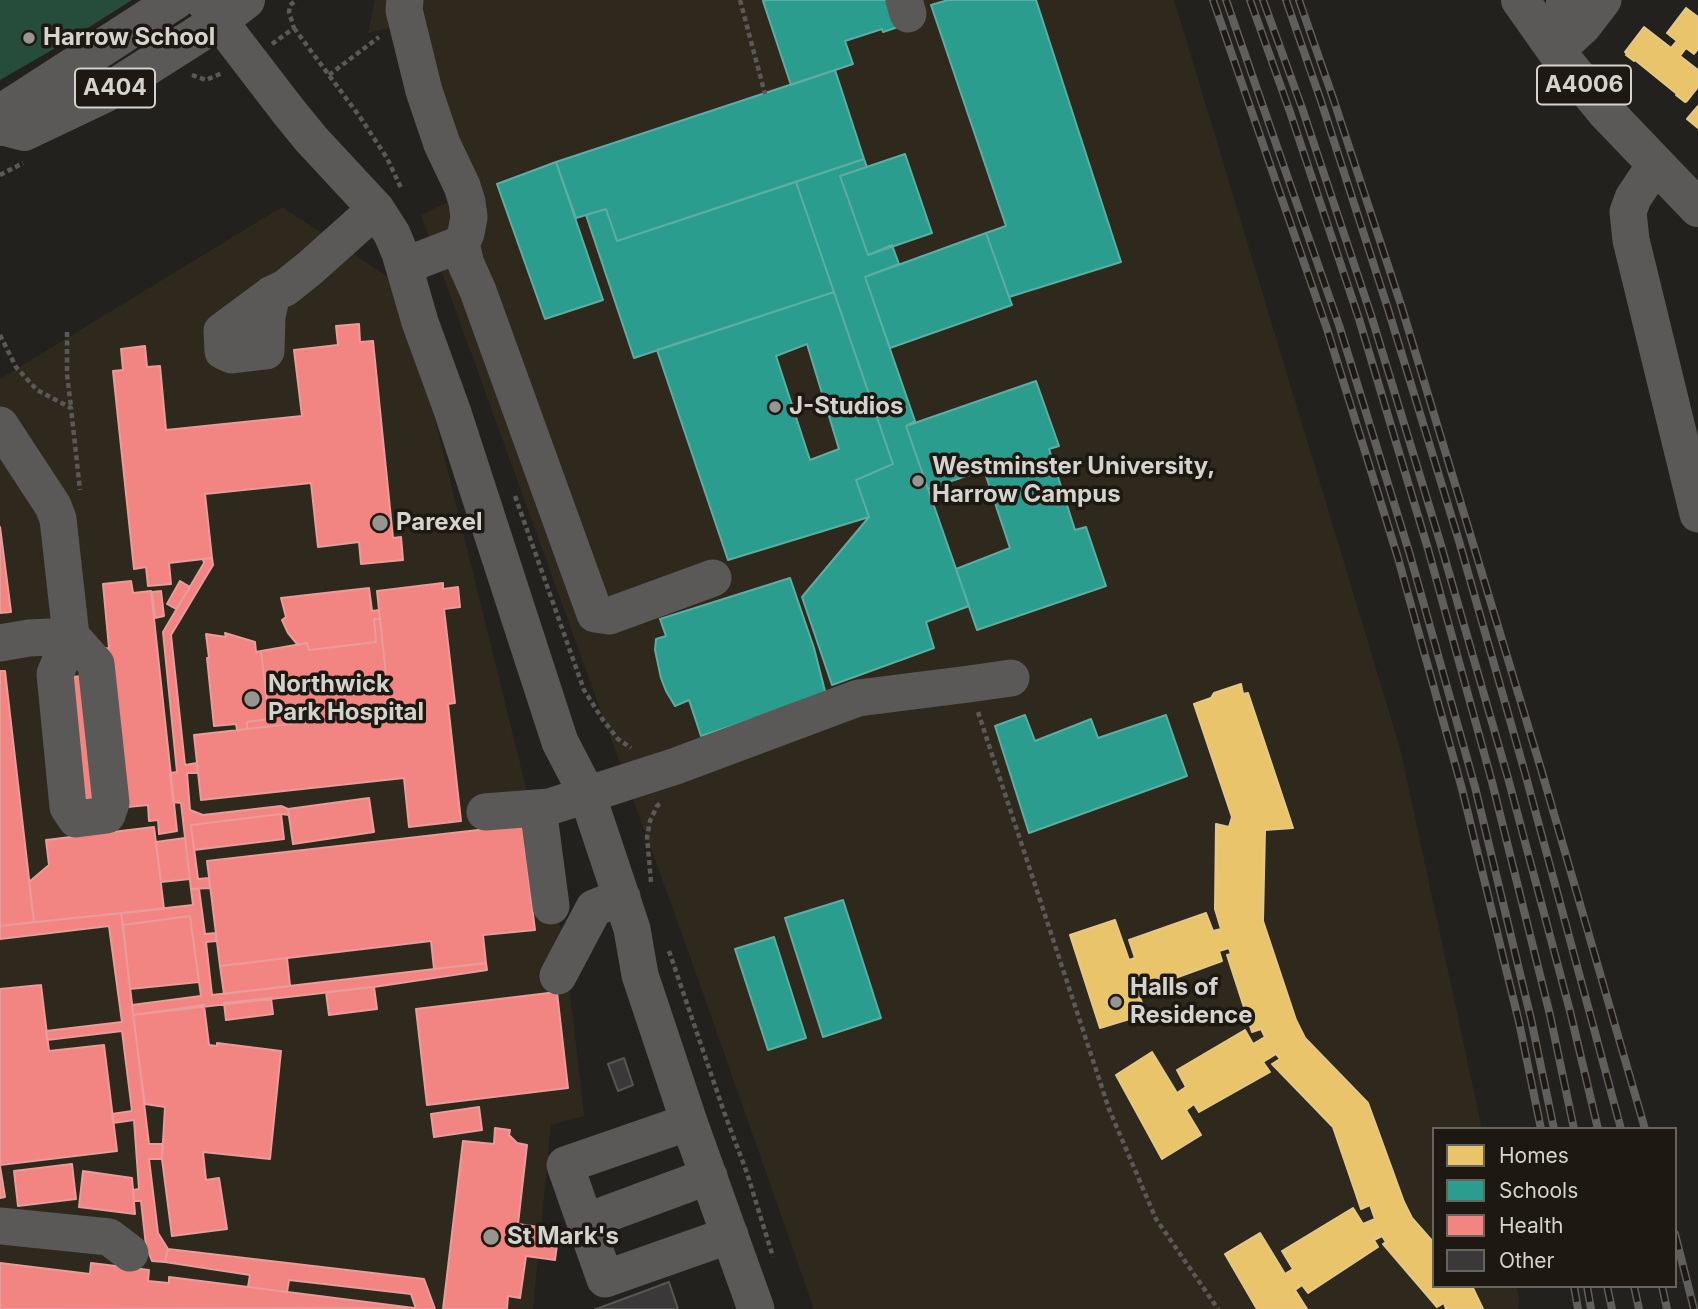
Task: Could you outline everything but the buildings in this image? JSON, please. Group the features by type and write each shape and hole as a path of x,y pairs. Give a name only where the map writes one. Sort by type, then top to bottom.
{"main road":[{"name":"A404","path":"176,0 12,106 1,127 24,132 106,93 223,7"},
{"name":"A4006","path":"1520,0 1556,51 1605,111 1698,208"}],"street":[{"path":"1556,51 1565,0"},
{"path":"1556,51 1583,26 1604,0"},
{"path":"404,5 424,91 442,144 467,202 469,217 461,244 466,264 483,304 595,614 609,616 713,578"},
{"path":"223,7 311,139 390,201 393,234 559,742 587,794 632,929 640,975 756,1309"},
{"path":"1655,164 1633,198 1628,212 1631,240 1698,514"},
{"path":"272,294 285,288 390,201"},
{"path":"404,266 461,244"},
{"path":"0,425 53,506 58,519 71,636 29,638 0,643"},
{"path":"485,812 549,807 628,783 858,698 1011,677"},
{"path":"538,808 551,906"},
{"path":"558,976 594,908 622,898"},
{"path":"689,1122 565,1165 605,1279 730,1236"},
{"path":"585,1222 709,1176"},
{"path":"0,1226 108,1237 130,1253"}],"path":[{"path":"287,0 290,5 297,0"},
{"path":"740,0 765,94"},
{"path":"329,75 377,40 385,29 389,16 404,5"},
{"path":"294,28 387,158 390,201"},
{"path":"67,332 67,374 81,492"},
{"path":"0,335 16,367 37,390 71,408"},
{"path":"0,350 8,352"},
{"path":"969,684 1109,1109 1156,1219 1218,1309"}],"shaded area":[{"name":"Westminster University, Harrow Campus","path":"375,0 1174,0 1400,748 1482,1127 1432,1127 1432,1288 1516,1288 1518,1309 814,1309 691,959 421,215 472,190 417,21 368,33"},
{"name":"Northwick Park Hospital","path":"282,207 402,286 564,941 584,1116 551,1125 533,1309 0,1309 0,379"}],"green space":[{"name":"Harrow School","path":"0,0 132,0 0,80"}],"railway":[{"path":"1213,0 1327,329 1398,558 1462,789 1519,1022 1541,1127"},
{"path":"1226,0 1339,325 1410,555 1475,787 1531,1019 1554,1127"},
{"path":"1250,0 1359,319 1428,549 1492,782 1550,1015 1574,1127"},
{"path":"1263,0 1371,315 1441,545 1508,778 1570,1011 1598,1127"},
{"path":"1286,0 1388,309 1459,541 1620,1127"},
{"path":"1299,0 1401,305 1541,769 1644,1127"},
{"path":"1677,1242 1694,1309"},
{"path":"1574,1288 1578,1309"},
{"path":"1587,1288 1591,1309"},
{"path":"1607,1288 1612,1309"},
{"path":"1634,1288 1639,1309"},
{"path":"1662,1288 1667,1309"}],"place":[{"name":"Harrow School","path":"29,38"},
{"name":"J-Studios","path":"775,407"},
{"name":"Westminster University, Harrow Campus","path":"918,481"},
{"name":"Parexel","path":"380,523"},
{"name":"Northwick Park Hospital","path":"252,699"},
{"name":"Halls of Residence","path":"1116,1002"},
{"name":"St Mark's","path":"491,1237"}]}
